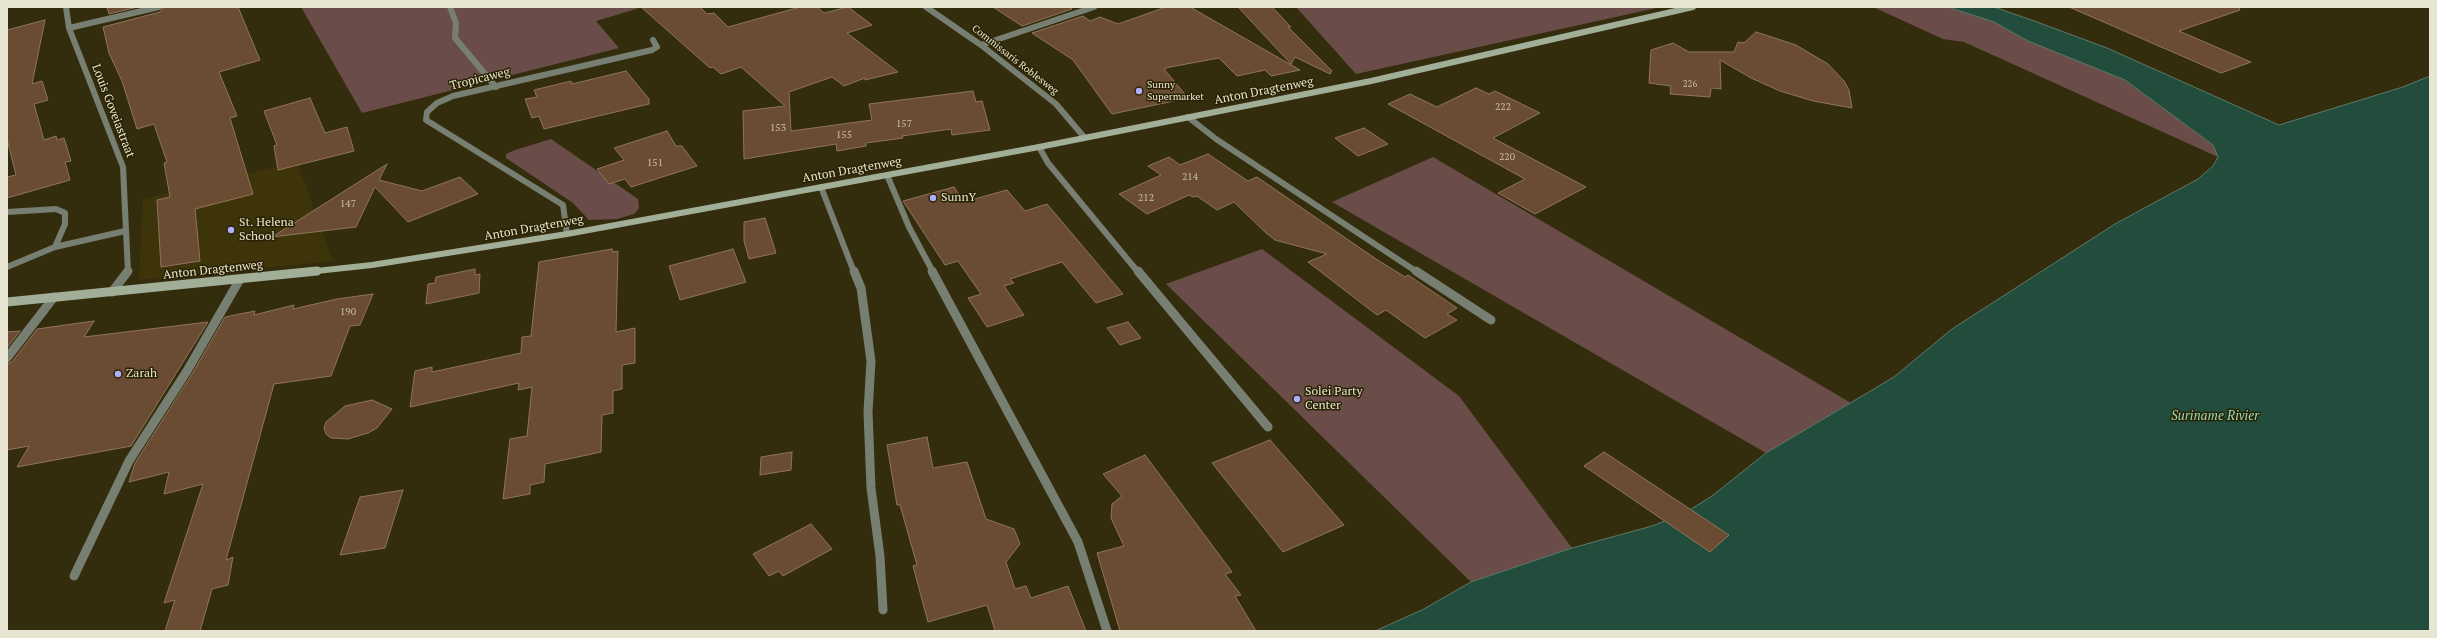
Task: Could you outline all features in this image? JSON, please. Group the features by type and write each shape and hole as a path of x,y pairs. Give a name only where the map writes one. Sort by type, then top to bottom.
{"main road":[{"name":"Anton Dragtenweg","path":"7,302 372,265 567,234 633,220 821,188 1188,118 1371,81 1693,7"}],"street":[{"name":"Louis Goveiastraat","path":"66,7 69,28 123,166 128,271 112,292"},
{"path":"69,28 159,7"},
{"path":"450,7 456,22 455,38 496,87"},
{"name":"Commissaris Roblesweg","path":"926,7 981,45 1056,104 1084,137"},
{"path":"981,45 1094,7"},
{"name":"Tropicaweg","path":"567,234 563,205 426,120 427,112 437,103 453,96 652,50 657,47 653,40"},
{"path":"1188,118 1216,139 1491,320"},
{"path":"1039,147 1048,164 1268,427"},
{"path":"887,175 909,228 1078,542 1107,631"},
{"path":"821,188 861,288 872,361 868,412 871,488 880,556 883,610"},
{"path":"7,212 56,209 66,213 65,224 55,247"},
{"path":"7,267 55,247 126,231"},
{"path":"74,576 129,461 187,371 240,279"},
{"path":"7,358 54,298"}],"shaded area":[{"path":"301,7 643,7 596,21 619,48 362,113"},
{"path":"1296,7 1661,7 1356,74"},
{"path":"1873,7 1948,7 1994,22 2028,41 2125,80 2213,145 2218,157 1964,42 1943,39"},
{"path":"551,139 638,199 639,208 634,214 617,219 589,220 573,203 506,158 506,154 515,150"},
{"path":"1433,157 1851,403 1766,453 1332,202"},
{"name":"St. Helena School","path":"297,162 333,261 139,280 143,199"},
{"path":"1262,249 1459,396 1572,548 1471,582 1166,284"}],"water":[{"name":"Suriname Rivier","path":"1948,7 1994,7 2037,22 2107,48 2279,125 2403,87 2430,76 2430,631 1375,631 1422,610 1471,582 1572,548 1652,526 1685,513 1712,496 1766,453 1894,377 1952,329 2115,224 2198,179 2213,166 2218,157 2213,145 2125,80 2028,41 1994,22"}],"building":[{"path":"107,7 138,7 109,14"},
{"path":"164,7 238,7 260,60 219,72 237,116 230,118 253,194 195,209 200,261 161,267 157,200 170,197 164,163 167,162 154,124 137,129 122,81 109,53 103,27 160,12"},
{"path":"641,7 700,7 707,14 714,13 728,27 800,7 817,7 824,13 848,7 872,25 847,33 898,72 865,80 865,78 844,86 832,77 789,92 791,131 872,120 869,104 973,91 976,102 982,101 990,130 952,135 951,129 902,136 903,138 866,143 866,146 837,151 836,144 744,159 743,111 785,106 741,67 721,74 713,67 710,68"},
{"path":"993,7 1069,7 1072,9 1022,26"},
{"path":"1166,7 1190,7 1300,70 1271,76 1265,70 1237,76 1219,58 1170,67 1164,69 1188,98 1112,114 1073,60 1032,33 1083,16 1090,21 1100,17 1118,24"},
{"path":"1238,7 1272,7 1291,27 1288,27 1332,71 1330,74 1295,57 1291,64"},
{"path":"2069,7 2239,7 2240,10 2179,31 2251,62 2221,73"},
{"path":"45,20 32,84 42,81 48,100 34,104 44,140 56,136 57,140 64,138 71,161 65,162 70,180 7,198 7,177 16,175 7,139 7,30"},
{"path":"1756,32 1796,45 1828,64 1844,81 1849,90 1852,108 1813,101 1780,91 1751,78 1720,60 1721,89 1711,88 1710,97 1670,94 1671,86 1649,83 1651,50 1673,43 1689,52 1734,52 1738,42 1744,43"},
{"path":"626,71 649,99 649,104 544,129 539,116 532,118 525,99 537,97 534,90 571,81 572,84"},
{"path":"1476,88 1489,94 1495,91 1540,113 1493,138 1586,187 1535,214 1498,193 1525,179 1388,104 1410,94 1437,107"},
{"path":"310,98 325,133 347,127 354,151 278,170 274,146 277,145 264,111"},
{"path":"1364,128 1388,144 1358,156 1335,138"},
{"path":"667,131 676,146 682,146 697,166 631,187 625,179 609,184 597,169 624,160 614,148"},
{"path":"1208,154 1248,181 1257,177 1376,259 1405,277 1408,275 1457,308 1447,314 1457,320 1425,338 1386,310 1377,315 1308,262 1327,254 1275,240 1234,202 1217,210 1197,196 1193,197 1189,195 1147,214 1119,194 1161,175 1148,166 1169,157 1180,165"},
{"path":"387,164 379,180 422,191 460,177 478,194 408,222 375,187 356,227 272,237"},
{"path":"954,187 964,202 1007,190 1025,211 1047,204 1123,294 1096,303 1062,262 1010,279 1014,283 1004,286 1024,315 987,327 968,298 981,294 958,261 945,265 903,201"},
{"path":"765,218 776,253 749,259 744,241 744,222"},
{"path":"612,249 613,252 618,251 616,332 635,328 635,363 622,365 622,389 613,391 613,413 602,415 601,452 545,464 544,482 530,485 530,494 503,499 510,439 527,436 532,387 518,390 519,383 410,407 415,371 432,367 432,372 521,353 522,337 531,336 539,262"},
{"path":"733,249 746,282 680,300 669,266"},
{"path":"475,269 475,275 480,274 479,293 426,304 428,284 435,283 436,277"},
{"path":"373,294 360,325 350,326 331,376 274,384 226,560 233,557 228,585 212,589 200,631 165,631 175,600 164,603 203,484 164,494 169,472 129,482 135,463 192,374 225,317 255,311 254,315 294,305 293,309 337,299"},
{"name":"Zarah","path":"94,321 84,337 208,322 131,446 17,467 29,446 7,450 7,364 12,362 37,329"},
{"path":"1128,322 1141,338 1120,345 1107,328"},
{"path":"20,331 7,348 7,332"},
{"path":"372,400 392,409 377,428 368,433 348,439 331,438 326,434 324,428 326,422 345,406"},
{"path":"927,437 933,468 967,462 986,519 1014,529 1020,544 1006,562 1015,589 1026,586 1031,598 1068,586 1086,631 995,631 987,605 928,622 913,566 917,565 900,505 897,505 887,445"},
{"path":"1270,440 1344,525 1283,552 1212,463"},
{"path":"792,452 791,470 760,475 761,457"},
{"path":"1604,452 1729,535 1710,552 1584,466"},
{"path":"1145,455 1232,572 1225,574 1241,595 1235,596 1256,631 1120,631 1097,553 1124,546 1111,518 1112,504 1122,496 1103,474"},
{"path":"403,490 385,548 340,555 360,497"},
{"path":"811,524 832,549 783,576 779,571 769,576 753,554"}],"place":[{"name":"Sunny Supermarket","path":"1139,91"},
{"name":"SunnY","path":"933,198"},
{"name":"St. Helena School","path":"231,230"},
{"name":"Zarah","path":"118,374"},
{"name":"Solei Party Center","path":"1297,399"}]}
